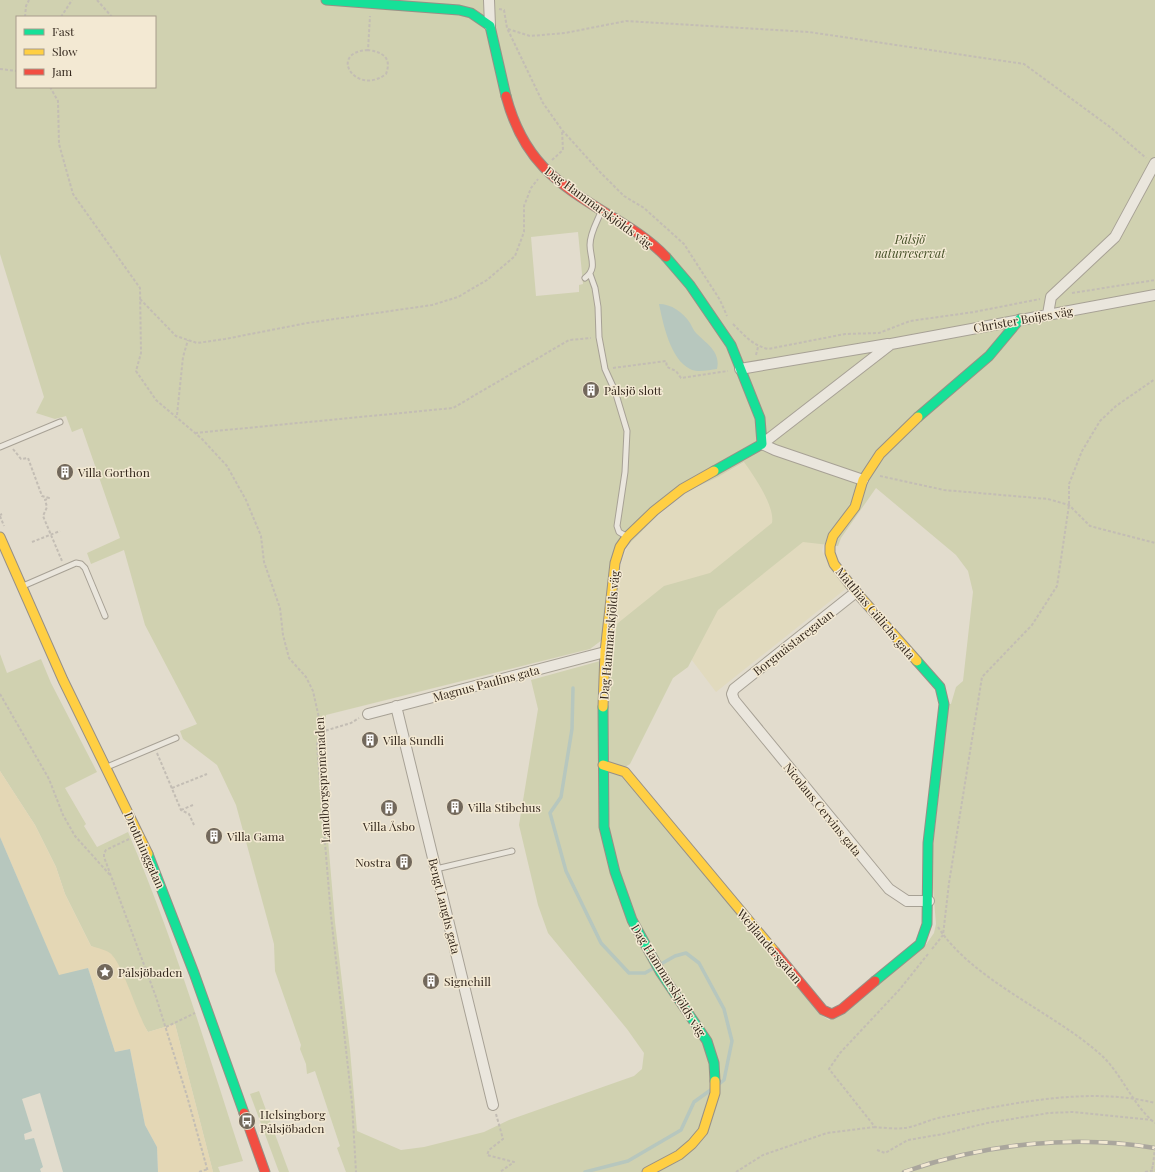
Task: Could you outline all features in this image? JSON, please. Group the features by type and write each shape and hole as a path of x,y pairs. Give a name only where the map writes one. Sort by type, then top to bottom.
{"street":[{"path":"326,0 459,10 471,13 490,26"},
{"path":"489,0 490,26"},
{"name":"Dag Hammarskjölds väg","path":"490,26 509,110 517,130 530,153 545,169 602,211 651,243 675,269 724,334 760,418 762,444 682,488 654,511 627,537 620,547 615,563 605,652 603,765 604,827 615,872 632,920 661,973 707,1041 714,1063 715,1078 715,1093 703,1131 692,1144 679,1155 647,1172"},
{"path":"1048,314 1051,298 1115,237 1155,164"},
{"name":"Christer Boijes väg","path":"740,369 891,344 1155,295"},
{"name":"Matthias Gülichs gata","path":"930,901 927,864 944,704 943,695 940,687 856,592 834,564 830,553 830,546 833,536 855,507 864,476 880,454 903,430 989,356 1020,319"},
{"name":"Christer Boijes väg","path":"762,444 891,344"},
{"path":"762,444 775,450 864,476"},
{"name":"Drottninggatan","path":"0,537 63,680 147,850 168,902 266,1172"},
{"name":"Borgmästaregatan","path":"732,694 734,689 856,592"},
{"name":"Magnus Paulins gata","path":"368,714 605,652"},
{"name":"Nicolaus Cervins gata","path":"732,694 734,700 889,889 907,901 930,901"},
{"name":"Bengt Langhs gata","path":"396,706 494,1105"},
{"name":"Weijlandersgatan","path":"603,765 625,772 823,1010 832,1014 842,1009 920,944 927,931 930,901"}],"lane":[{"path":"585,278 590,274 593,268 590,246 592,231 602,211"},
{"path":"590,274 596,288 599,337 605,369 615,390 627,431 625,472 617,526 619,532 627,537"},
{"path":"0,447 60,422"},
{"path":"21,587 76,563 81,564 85,568 105,616"},
{"path":"107,767 176,738"},
{"path":"436,869 512,851"}],"path":[{"path":"25,16 26,6 29,0"},
{"path":"62,16 72,0"},
{"path":"97,0 111,16"},
{"path":"368,50 370,3"},
{"path":"140,300 176,336 197,343 432,305 458,297 487,280 515,256 524,232 524,206 531,188 553,158 563,150 562,130 543,103 507,28 530,36 565,33 626,21 809,32 1024,64 1110,127 1155,164"},
{"path":"368,50 384,55 388,61 388,66 386,74 371,80 361,80 353,76 348,70 347,64 349,57 353,53 368,50"},
{"path":"0,69 16,70"},
{"name":"Landborgspromenaden","path":"51,88 58,101 59,144 73,194 140,288 141,353 136,371 156,400 194,433 227,466 246,500 261,536 264,562 280,608 283,635 289,658 306,677 313,692 321,732 317,745 331,916 352,1103 356,1172"},
{"path":"758,347 768,349 845,334 880,333 910,321 974,312 1051,298 1090,289 1155,280"},
{"path":"194,433 453,408 569,340 599,337"},
{"path":"177,414 183,357 188,340"},
{"path":"605,369 666,361 667,367 676,371 680,378 740,369"},
{"path":"875,1128 829,1069 840,1053 900,989 943,935 949,883 982,677 1032,625 1057,586 1068,505 1069,484 1082,451 1100,421 1116,406 1155,379"},
{"path":"9,443 21,459 28,458 42,496 49,498 44,500 47,507 43,516 65,568"},
{"path":"864,476 944,490 1048,499 1068,505 1090,526 1155,543"},
{"path":"32,542 60,531"},
{"path":"0,694 49,779 63,815 75,836 112,877"},
{"path":"321,732 351,723 368,714"},
{"path":"154,747 181,810 190,814 194,825"},
{"path":"172,788 207,774"},
{"path":"181,810 193,805"},
{"path":"132,838 104,853 166,1027 208,1170 199,1172"},
{"path":"928,912 943,935 970,962 1101,1055 1155,1123"},
{"path":"166,1027 198,1012 198,1010"},
{"path":"736,1172 763,1155 828,1133 875,1128 905,1128 938,1118 1002,1106 1053,1099 1101,1096 1134,1098 1155,1103"},
{"path":"494,1105 503,1139 489,1150 487,1155 514,1162 500,1172"},
{"path":"877,1150 885,1152 908,1140 943,1134 986,1123 1049,1113 1073,1112 1152,1120"},
{"path":"1145,1172 1154,1170 1153,1165 1155,1148"}],"shaded area":[{"path":"659,304 672,307 687,319 695,332 715,353 718,363 717,369 696,371 683,364 672,349 668,340"},
{"path":"759,453 825,538 822,551 828,562 848,587 716,692 691,659 610,658 620,567 629,543 660,514 687,492 737,467"},
{"path":"0,837 59,975 88,968 115,1052 130,1049 145,1125 157,1147 158,1172 0,1172"}],"green space":[{"name":"Pålsjö naturreservat","path":"0,0 1155,0 1155,1172 346,1172 337,1148 340,1146 315,1071 307,1074 306,1064 300,1049 301,1045 275,971 274,944 236,805 217,765 183,739 180,731 197,724 145,625 124,550 91,564 87,553 120,538 82,428 72,432 66,416 55,419 36,413 44,397 0,254","holes":["578,232 583,284 579,285 579,292 536,296 531,237","744,462 763,491 770,508 772,523 710,573 664,586 618,623 600,661 531,680 538,709 519,825 538,905 548,933 627,1029 644,1053 642,1069 634,1076 509,1120 484,1132 424,1147 401,1150 357,1131 350,1050 335,922 320,745 326,715 590,649 602,640 621,552 677,496 718,477","876,488 956,555 968,571 973,592 963,681 956,687 951,704 949,704 931,864 936,924 934,933 925,946 829,1020 821,1015 625,767 630,764 673,678 688,667 718,610 803,542 838,546 841,538"]},
{"path":"0,654 7,673 41,659 51,683 97,772 65,788 86,824 84,826 97,847 128,832 145,872 203,1036 243,1161 218,1167 220,1172 213,1172 175,1024 148,1032 140,1019 111,954 91,946 65,894 56,867 35,825 0,771"},
{"path":"259,1091 289,1172 279,1172 250,1094"}],"sand":[{"name":"Pålsjöbaden","path":"0,771 35,825 56,867 65,894 91,946 107,951 116,960 148,1032 175,1024 213,1172 158,1172 157,1147 145,1125 130,1049 115,1052 88,968 59,976 0,837"}],"pier":[{"path":"40,1093 63,1172 41,1172 40,1169 43,1167 34,1138 25,1140 24,1134 32,1131 22,1099"}],"waterway":[{"path":"573,688 572,729 561,797 550,813 566,871 601,943 629,973 645,973 675,956 686,953 699,963 724,1009 732,1041 724,1080 719,1084"},
{"path":"585,1172 628,1161 681,1130 694,1102 712,1089"}],"railway":[{"path":"904,1172 965,1154 1028,1144 1092,1142 1155,1148"}],"traffic: fast":[{"path":"326,0 459,10 471,13 490,26 506,96"},
{"path":"666,257 690,285 731,345 760,418 762,444 714,471"},
{"path":"918,417 989,356 1020,319"},
{"path":"875,981 920,944 927,924 928,843 944,704 940,687 917,661"},
{"path":"603,707 604,827 615,872 632,920 661,973 707,1041 714,1063 715,1081"},
{"path":"148,854 194,973 244,1113"}],"traffic: slow":[{"path":"917,661 856,592 834,564 830,553 830,546 833,536 855,507 863,480 880,454 918,417"},
{"path":"603,707 605,652 615,563 620,547 627,537 654,511 682,489 714,471"},
{"path":"0,537 63,680 148,854"},
{"path":"603,765 625,772 775,952"},
{"path":"647,1172 679,1155 692,1144 703,1131 715,1093 715,1081"}],"traffic: jam":[{"path":"506,96 513,118 522,137 532,153 544,167 557,180 646,239 666,257"},
{"path":"775,952 823,1010 832,1014 842,1009 875,981"},
{"path":"244,1113 265,1172"}],"place":[{"name":"Pålsjö slott","path":"591,390"},
{"name":"Villa Gorthon","path":"65,472"},
{"name":"Villa Sundli","path":"370,740"},
{"name":"Villa Stibehus","path":"455,807"},
{"name":"Villa Åsbo","path":"389,808"},
{"name":"Villa Gama","path":"214,836"},
{"name":"Nostra","path":"404,862"},
{"name":"Pålsjöbaden","path":"105,972"},
{"name":"Signehill","path":"431,981"},
{"name":"Helsingborg Pålsjöbaden","path":"247,1121"}]}
